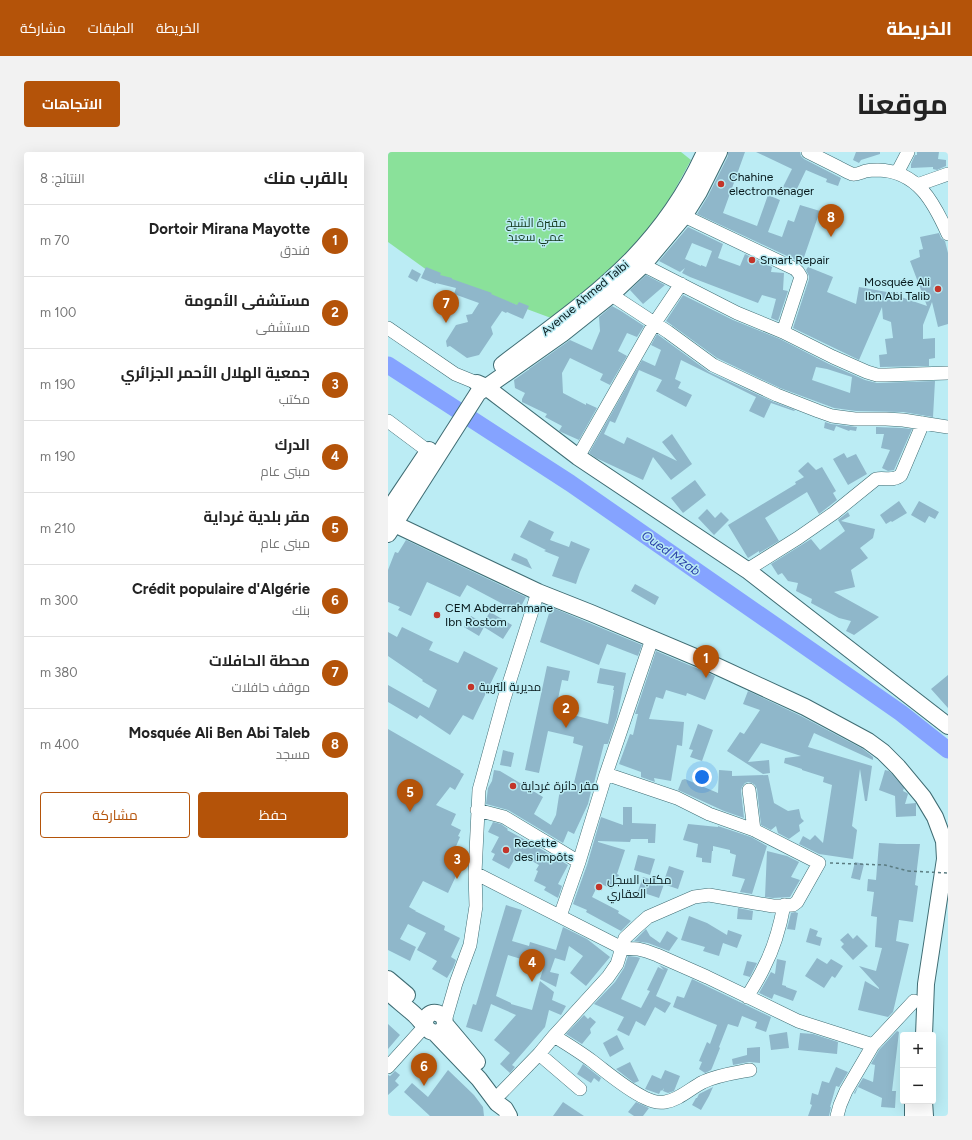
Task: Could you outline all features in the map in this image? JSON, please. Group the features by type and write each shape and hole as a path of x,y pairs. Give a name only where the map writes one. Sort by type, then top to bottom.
{"main road":[{"name":"Avenue Ahmed Talbi","path":"433,451 478,388 606,292 631,260 658,230 683,195 705,152"},
{"path":"606,292 644,265 684,216 699,192 719,152"},
{"path":"478,388 747,570 948,726"},
{"path":"433,451 390,522 538,592 712,664 805,707 868,741 883,752 898,767 923,797 930,808 944,841 946,859 926,984 924,1032"},
{"path":"913,1032 914,1001 919,954 930,902 938,826"},
{"path":"388,979 435,1022 492,1080 504,1098 507,1114"},
{"path":"388,992 411,1012 435,1022 507,1114"},
{"path":"913,1104 913,1116"},
{"path":"924,1104 925,1116"}],"street":[{"path":"808,152 852,174 872,170 881,170 897,173 908,178 918,185 925,193 948,234"},
{"path":"897,173 908,152"},
{"path":"918,185 948,174"},
{"path":"684,216 795,269 798,272 801,277 783,332"},
{"path":"644,265 737,313 783,332 871,374 948,373"},
{"path":"578,456 654,324 681,284"},
{"path":"606,292 668,332 713,365 777,395 832,416 855,419 886,419 948,427"},
{"path":"388,328 478,388"},
{"path":"388,421 433,451"},
{"path":"747,570 834,513 876,479 898,478 901,475 923,423"},
{"path":"388,1067 435,1022 456,983 470,945 476,906 475,873 479,790 504,699 538,592"},
{"path":"560,916 652,639"},
{"path":"501,1093 539,1054 614,970 620,958 625,938 648,917 701,896 709,895 755,904 773,906 795,905 819,863 754,830 708,814 676,798 606,774"},
{"path":"750,790 754,830"},
{"path":"477,810 504,817 579,862"},
{"path":"475,873 622,948 638,949 657,955 708,977 798,1021 873,1045"},
{"path":"747,997 770,954 781,921 784,906"},
{"path":"837,1116 846,1091 873,1045 914,1001"},
{"path":"554,1036 644,1098 653,1101 666,1102 710,1079 750,1070"},
{"path":"539,1054 580,1089"}],"path":[{"path":"819,863 885,865 908,871 948,873"}],"green space":[{"name":"مقبرة الشيخ عمي سعيد","path":"388,152 681,152 691,160 667,204 638,247 551,318 431,273 388,242"}],"building":[{"path":"728,152 745,152 723,213 757,226 768,195 780,200 768,232 782,237 788,220 794,222 800,205 820,211 802,263 697,214 708,196 728,156"},
{"path":"756,152 800,152 804,159 841,178 838,186 826,182 827,179 806,170 793,197 781,191 792,169"},
{"path":"856,152 880,152 880,154 861,160 859,163 853,160"},
{"path":"917,152 939,152 938,159 946,160 946,166 937,170 933,169 933,167 911,168 911,164 915,155 917,155"},
{"path":"688,227 723,244 718,258 740,266 745,254 772,267 771,272 784,273 783,290 788,291 778,321 771,318 776,299 762,295 758,303 690,277 682,273 685,268 680,272 659,261","holes":["692,243 712,251 706,267 685,259"]},
{"path":"939,233 941,238 945,241 948,253 948,324 938,327 932,302 923,325 923,339 935,338 935,358 929,359 929,366 880,367 879,355 887,354 885,339 893,338 891,322 883,319 882,307 859,360 793,328 809,279 806,270 808,267 833,277 827,292 856,304 859,287 887,292 898,292 898,296 927,306 910,261 920,257 919,250 923,249 920,237"},
{"path":"426,267 441,273 440,275 492,293 491,294 517,305 519,302 529,306 523,319 502,311 491,327 493,334 479,355 467,358 450,346 447,347 446,341 456,325 468,322 466,315 472,314 479,303 454,294 456,288 436,284 421,278"},
{"path":"412,269 421,274 417,282 408,277"},
{"path":"646,275 665,285 643,304 630,290"},
{"path":"683,295 733,320 780,339 829,364 865,380 877,383 935,381 933,417 903,412 856,411 834,408 780,388 717,358 666,321","holes":["816,367 852,377 850,393 812,380"]},
{"path":"612,306 644,326 637,337 627,333 618,351 627,356 610,385 600,380 603,374 570,358 562,373 563,393 586,405 586,403 597,408 579,440 559,431 562,426 545,417 547,414 522,402 525,393 515,388 514,380 570,340 592,350 600,331 599,317"},
{"path":"657,334 709,372 795,410 794,411 771,403 764,418 749,411 756,397 681,360 675,379 681,382 678,388 692,395 686,407 656,391 662,380 639,370 615,423 610,421 604,434 624,444 627,437 677,461 662,442 672,434 692,464 671,480 653,457 643,480 596,458 589,453 642,360 655,366 661,350 651,345"},
{"path":"825,422 857,427 856,431 849,431 836,426 834,431 824,428"},
{"path":"876,427 912,429 894,470 888,471 882,468 890,450 881,448 884,434 876,434"},
{"path":"844,453 847,458 856,454 867,474 848,485 833,459"},
{"path":"808,462 816,470 822,467 836,491 833,493 837,500 819,514 807,492 765,518 779,541 748,558 728,525 796,484 795,482 804,477 798,471"},
{"path":"695,480 706,495 683,513 671,498"},
{"path":"899,501 907,513 886,524 880,515"},
{"path":"919,501 939,512 935,519 929,516 925,523 911,515"},
{"path":"707,509 715,518 721,512 729,520 714,535 698,518"},
{"path":"848,512 850,516 841,521 875,529 873,538 860,548 868,558 851,570 855,587 834,592 879,617 854,635 846,631 851,621 839,618 811,603 812,599 796,591 798,583 788,581 782,573 778,575 771,564 811,539 820,550 845,531 838,520"},
{"path":"529,520 554,532 550,540 569,547 571,541 590,549 576,584 552,576 559,557 544,551 546,550 520,537"},
{"path":"406,540 526,597 518,612 467,585 460,597 427,582 411,616 398,610 400,607 388,602 388,570 395,552 398,553"},
{"path":"514,553 527,559 532,569 511,560"},
{"path":"635,584 659,597 655,605 631,591"},
{"path":"551,607 642,645 638,656 607,644 599,665 540,642"},
{"path":"490,612 512,625 503,639 484,627 479,636 464,627 471,616 483,623"},
{"path":"402,627 433,642 429,650 458,663 464,651 498,668 473,720 463,715 450,735 420,715 417,719 388,702 388,685 429,708 437,690 388,656 388,632 397,637"},
{"path":"656,651 715,676 705,700 687,693 686,696 666,690 663,699 656,697 649,719 684,722 682,746 677,745 671,781 654,778 655,782 641,777 641,772 619,764 630,734 633,735 638,714 635,714"},
{"path":"547,666 570,671 568,681 562,680 555,713 573,717 573,715 608,724 614,686 597,683 600,668 626,673 617,717 608,744 604,744 588,804 574,834 568,831 563,843 508,810 486,804 488,788 492,781 494,770 500,771 543,797 534,814 551,825 556,815 560,789 572,791 583,746 573,743 574,737 548,731 539,773 525,770"},
{"path":"948,675 948,708 931,689"},
{"path":"748,691 801,716 863,749 873,757 873,760 814,733 808,747 872,766 867,801 865,801 860,769 852,826 857,830 853,859 819,854 799,844 803,836 810,840 815,835 823,843 832,785 823,782 824,777 784,763 785,758 801,756 761,743 748,762 769,760 770,773 763,774 727,751 740,732 744,734 760,710 743,704"},
{"path":"698,724 713,730 702,761 690,757 693,750 689,749"},
{"path":"388,729 464,774 455,790 450,787 436,805 456,814 451,825 461,830 458,836 460,837 454,851 468,857 468,860 465,864 462,863 448,893 423,881 409,907 445,926 444,930 460,938 451,957 456,960 447,978 432,969 437,961 417,950 426,933 408,924 400,939 416,947 410,961 388,950"},
{"path":"503,750 514,753 511,767 500,765"},
{"path":"719,770 732,771 732,776 768,775 774,803 788,811 799,809 801,818 804,821 799,825 800,831 789,839 778,833 776,826 771,830 761,825 757,789 752,783 745,783 741,791 744,818 724,811 678,790 682,780 685,779 718,793"},
{"path":"885,770 891,773 904,788 903,791 908,794 905,804 916,803 916,816 896,817 895,796 879,790"},
{"path":"623,807 632,807 632,823 656,824 655,843 648,843 648,839 631,839 630,842 598,841 625,850 617,874 619,875 612,889 599,883 592,897 619,911 618,913 631,921 621,931 586,912 587,910 573,904 587,865 601,817 623,825"},
{"path":"493,822 501,824 508,829 507,830 568,865 558,884 562,886 558,898 544,890 546,887 534,881 538,871 536,870 539,865 518,853 509,869 492,860 495,854 491,852 499,837 488,832"},
{"path":"688,824 718,826 751,837 767,846 752,894 740,892 745,879 732,876 736,855 730,853 730,850 713,846 711,863 702,862 702,858 696,857 698,844 683,840"},
{"path":"879,843 920,844 915,885 918,886 913,922 899,920 896,941 909,944 893,1012 888,1017 858,1010 865,981 879,989 859,966 876,971 882,948 875,947 877,917 871,916 874,892 867,891 868,879 876,880"},
{"path":"767,851 787,856 799,862 791,877 800,880 790,897 765,897"},
{"path":"638,855 655,859 650,875 634,870"},
{"path":"855,862 864,864 860,880 851,878"},
{"path":"669,866 684,871 678,889 663,884"},
{"path":"643,877 664,884 659,898 638,891"},
{"path":"506,905 522,910 512,941 529,946 530,942 556,950 563,927 587,939 610,957 586,986 570,973 583,956 569,946 565,961 555,958 550,972 559,974 556,987 540,979 544,966 508,955 496,996 511,1004 532,1010 540,981 554,992 552,1000 566,1006 561,1015 549,1010 545,1027 512,1065 515,1067 510,1073 500,1064 510,1053 494,1040 516,1015 491,1004 482,1032 466,1027 473,1004 476,1005"},
{"path":"738,908 753,911 752,920 737,919"},
{"path":"791,913 798,913 795,930 787,929"},
{"path":"689,916 707,923 727,935 728,930 742,935 737,948 723,943 719,956 703,951 705,947 681,940"},
{"path":"810,928 818,931 816,936 822,938 820,946 806,942"},
{"path":"646,929 650,936 660,943 667,931 678,938 669,951 648,943 634,941"},
{"path":"848,933 853,939 857,935 868,946 853,960 841,947 844,944 840,940"},
{"path":"628,956 640,958 621,999 641,1008 650,991 647,990 658,967 664,970 659,965 668,969 656,996 671,1003 665,1013 655,1007 645,1026 636,1021 629,1036 617,1030 624,1017 594,1004 615,982 624,968"},
{"path":"817,958 827,964 831,959 843,966 835,978 832,976 824,988 805,976"},
{"path":"777,959 786,961 782,985 797,991 793,1001 774,994 772,999 759,993 771,972 775,974"},
{"path":"747,961 757,963 750,977 743,975"},
{"path":"692,979 771,1017 766,1032 755,1028 757,1022 742,1016 738,1027 728,1024 712,1068 705,1073 699,1069 702,1062 699,1061 707,1042 710,1044 717,1025 673,1007 677,996 684,998"},
{"path":"584,1015 588,1019 590,1017 596,1022 590,1029 591,1033 582,1044 566,1034"},
{"path":"388,1024 400,1035 388,1049"},
{"path":"897,1031 899,1032 892,1091 896,1091 895,1108 881,1107 882,1098 858,1087 855,1094 854,1093 863,1078 873,1082 875,1065 871,1064 879,1050"},
{"path":"787,1032 789,1048 771,1050 769,1035"},
{"path":"800,1033 813,1034 838,1042 837,1054 798,1050"},
{"path":"617,1035 624,1049 610,1057 603,1043"},
{"path":"760,1047 760,1063 749,1062 733,1065 732,1059 747,1055 747,1048"},
{"path":"630,1062 639,1081 634,1083 616,1069"},
{"path":"583,1064 601,1078 599,1082 594,1078 591,1083 577,1074"},
{"path":"836,1067 848,1072 839,1087 836,1086 829,1116 808,1116 812,1105 810,1104 812,1093 818,1095 822,1081 829,1083"},
{"path":"448,1070 474,1095 483,1107 484,1116 430,1116 404,1092 412,1083 428,1097"},
{"path":"665,1070 680,1076 674,1091 668,1093 663,1091 664,1088 659,1094 645,1089 652,1075 661,1079"},
{"path":"395,1071 400,1075 395,1081 399,1085 388,1095 388,1075 390,1076"},
{"path":"713,1087 701,1110 692,1105 699,1094"},
{"path":"563,1102 584,1116 553,1116"},
{"path":"636,1102 649,1108 643,1116 634,1116 628,1112"}],"waterway":[{"name":"Oued Mzab","path":"388,365 570,483 901,713 948,750"}],"place":[{"name":"Chahine electroménager","path":"721,184"},
{"name":"Mosquée Ali Ben Abi Taleb","path":"831,237"},
{"name":"Smart Repair","path":"752,260"},
{"name":"Mosquée Ali Ibn Abi Talib","path":"938,289"},
{"name":"محطة الحافلات","path":"446,323"},
{"name":"CEM Abderrahmane Ibn Rostom","path":"437,615"},
{"name":"Dortoir Mirana Mayotte","path":"706,678"},
{"name":"مديرية التربية","path":"471,687"},
{"name":"مستشفى الأمومة","path":"566,728"},
{"name":"مقر دائرة غرداية","path":"513,786"},
{"name":"مقر بلدية غرداية","path":"410,812"},
{"name":"Recette des impôts","path":"506,850"},
{"name":"جمعية الهلال الأحمر الجزائري","path":"457,879"},
{"name":"مكتب السجل العقاري","path":"599,887"},
{"name":"الدرك","path":"532,982"},
{"name":"Crédit populaire d'Algérie","path":"424,1086"}]}
